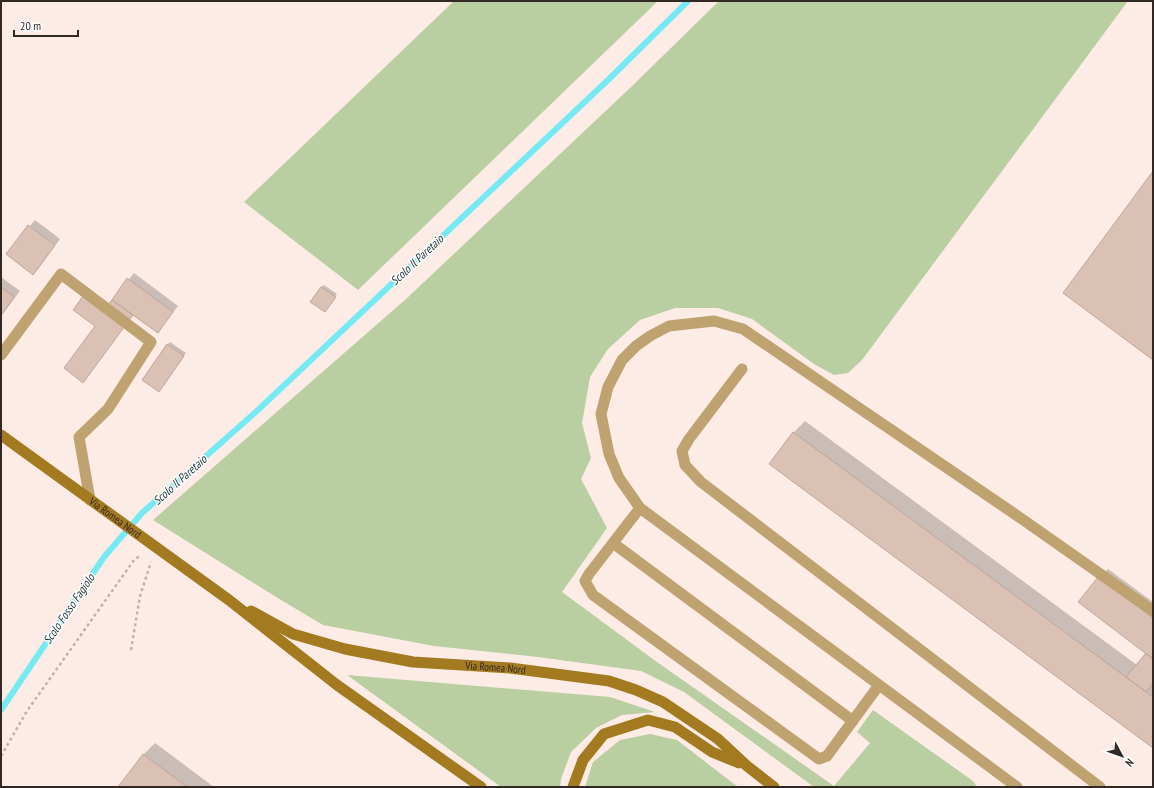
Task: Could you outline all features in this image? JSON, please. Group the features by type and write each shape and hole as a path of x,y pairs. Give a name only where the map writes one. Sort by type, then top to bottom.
{"main road":[{"name":"Via Romea Nord","path":"1,435 229,600 337,685 482,787"},
{"name":"Via Romea Nord","path":"229,600 293,634 345,649 413,662 510,668 609,681 636,690 663,702 718,739 747,766 774,787"},
{"name":"Via Romea Nord","path":"573,787 583,760 604,734 648,720 675,727 712,752 747,766"}],"lane":[{"path":"1,355 61,274 151,342 108,409 79,437 90,500"},
{"path":"1017,787 640,508 619,478 609,454 601,414 608,388 622,360 636,346 650,336 669,326 714,321 743,329 1022,519 1153,611"},
{"path":"742,369 688,439 682,451 685,465 701,482 1097,786"},
{"path":"640,508 589,574 585,582 593,595 818,760 827,756 879,685"},
{"path":"613,543 853,720"}],"path":[{"path":"132,650 140,596 157,547"},
{"path":"1,756 27,711 134,560 157,547"}],"green space":[{"path":"454,1 658,1 358,290 244,202"},
{"path":"719,1 1128,1 862,360 848,373 834,375 814,364 752,319 718,308 675,308 640,320 608,349 590,377 582,423 591,458 581,479 607,528 562,592 657,662 834,786 870,743 857,732 873,710 973,781 977,787 814,787 684,692 641,671 538,657 434,646 323,625 153,520 406,299 630,88"},
{"path":"347,675 610,697 655,712 622,715 596,728 571,752 561,779 560,787 501,787"},
{"path":"650,734 677,740 738,787 585,787 593,762 620,740"}],"building":[{"path":"1153,171 1153,360 1063,293"},
{"path":"28,225 55,245 33,275 6,254"},
{"path":"127,278 173,312 158,333 112,300"},
{"path":"1,287 14,297 1,316"},
{"path":"321,287 336,297 325,312 310,302"},
{"path":"86,292 106,307 112,300 133,315 83,383 64,368 95,326 73,310"},
{"path":"167,344 184,356 159,392 142,380"},
{"path":"793,432 1153,697 1153,748 769,464"},
{"path":"1098,577 1153,618 1153,659 1078,602"},
{"path":"1146,653 1153,659 1153,683 1146,692 1126,677"},
{"path":"143,754 187,787 118,787"}],"waterway":[{"name":"Scolo Il Paretaio","path":"1,710 104,557 142,513 259,409 608,80 688,1"}],"water label":[{"name":"Scolo Fosso Fagiolo","path":"69,609"}]}
